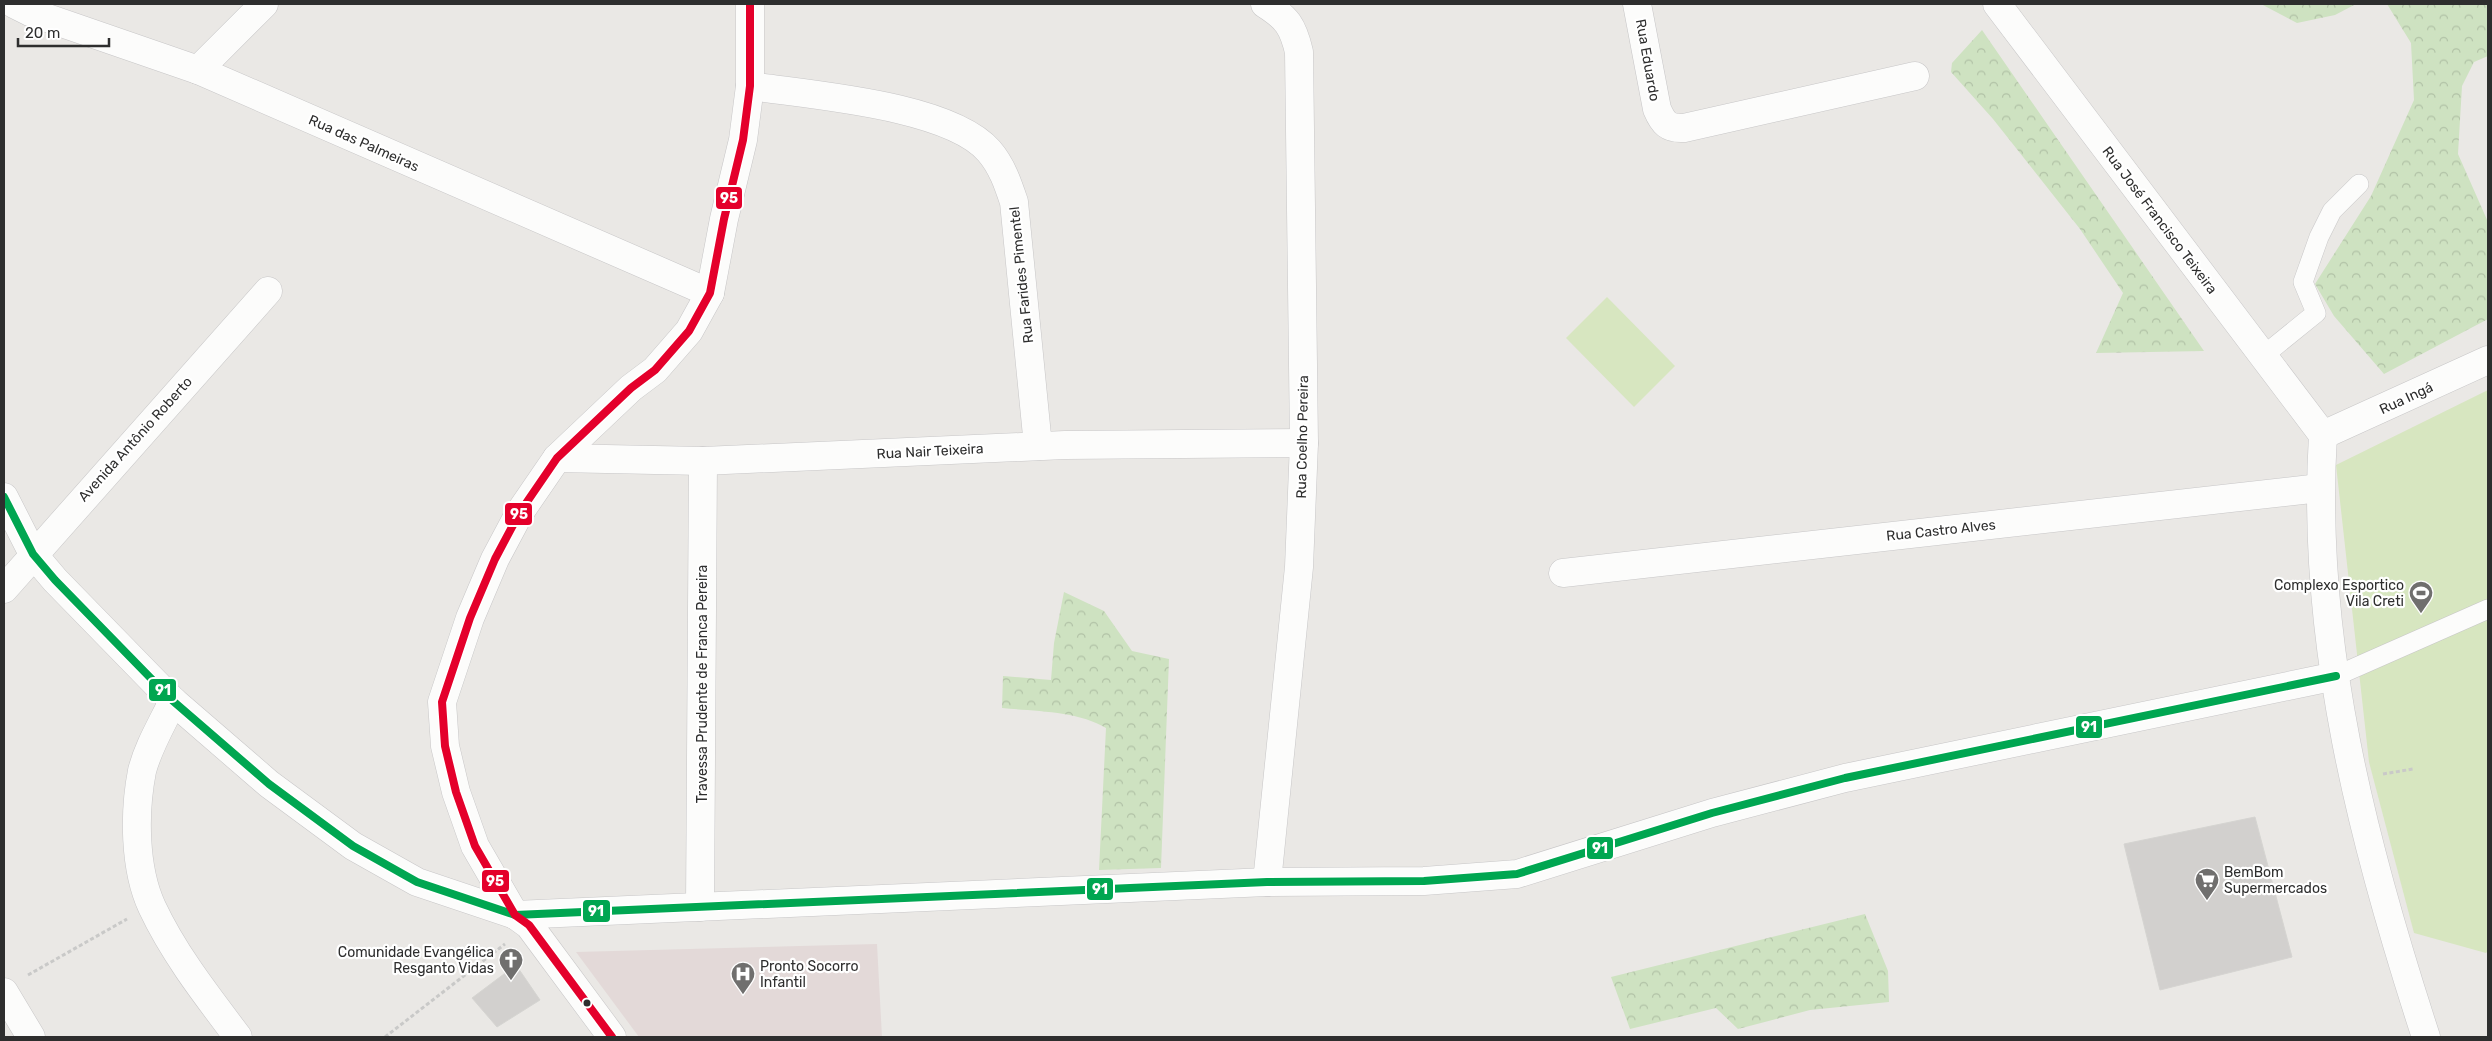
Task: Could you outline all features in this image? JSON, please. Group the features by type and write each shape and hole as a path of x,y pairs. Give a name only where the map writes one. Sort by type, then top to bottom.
{"street":[{"name":"Rua das Palmeiras","path":"14,4 30,12 198,70 710,293"},
{"path":"198,70 264,4"},
{"path":"612,1037 522,920 475,846 456,792 445,746 442,702 470,618 495,559 520,512 557,458 631,388 655,370 689,331 710,293 724,220 743,140 750,86 750,4"},
{"name":"Rua Coelho Pereira","path":"1265,4 1288,21 1295,34 1299,52 1304,443 1299,567 1267,882"},
{"name":"Rua Eduardo","path":"1637,4 1657,109 1665,124 1677,128 1916,76"},
{"name":"Rua José Francisco Teixeira","path":"1997,4 2323,435"},
{"name":"Rua Farides Pimentel","path":"750,86 872,104 942,121 969,135 989,150 1002,170 1014,202 1038,446"},
{"name":"Avenida Antônio Roberto","path":"4,589 33,554 268,292"},
{"name":"Rua Ingá","path":"2323,435 2488,360"},
{"path":"2323,435 2320,488 2329,625 2353,780 2385,910 2426,1037"},
{"name":"Rua Nair Teixeira","path":"557,458 703,461 1038,446 1304,443"},
{"name":"Travessa Prudente de Franca Pereira","path":"700,907 703,461"},
{"name":"Rua Castro Alves","path":"1563,573 2320,488"},
{"path":"4,497 33,554 173,701 269,784 354,846 417,882 522,920 700,907 1267,882 1424,881 1517,874 1712,813 1844,778 2336,676"},
{"path":"173,701 143,770 136,816 139,860 151,905 174,948 238,1037"},
{"path":"12,986 30,1037"}],"lane":[{"path":"2263,356 2316,312 2303,282 2319,237 2332,211 2359,184"},
{"path":"2336,676 2488,609"}],"path":[{"path":"12,986 151,905"},
{"path":"384,1037 522,920"}],"shaded area":[{"name":"Pronto Socorro Infantil","path":"877,944 882,1037 639,1037 576,952"}],"green space":[{"path":"2261,4 2356,4 2335,15 2297,23"},
{"path":"2387,4 2488,4 2488,56 2474,62 2462,86 2458,154 2488,222 2488,319 2384,374 2334,316 2315,284 2371,196 2414,100 2411,43"},
{"path":"1982,30 2204,351 2096,353 2123,293 2080,229 1993,119 1951,72 1952,63"},
{"path":"1607,297 1675,366 1634,407 1566,338"},
{"name":"Complexo Esportico Vila Creti","path":"2488,390 2488,951 2486,953 2414,933 2369,762 2336,465"},
{"path":"1064,592 1104,611 1132,651 1169,659 1161,868 1099,870 1106,728 1095,722 1070,715 1002,708 1003,676 1051,680 1054,643"},
{"path":"1865,914 1888,971 1889,1002 1810,1010 1738,1029 1716,1008 1630,1029 1611,977"}],"building":[{"name":"BemBom Supermercados","path":"2255,817 2292,957 2160,990 2124,844"},
{"name":"Comunidade Evangélica Resganto Vidas","path":"516,965 540,1000 497,1027 472,998"}],"transit line":[{"name":"95","path":"612,1037 529,925 515,915 475,846 456,792 445,746 442,702 470,618 495,559 520,512 557,458 631,388 655,370 689,331 710,293 724,219 743,140 750,86 750,4"},
{"name":"91","path":"4,497 33,554 55,580 173,701 269,784 353,846 417,882 515,915 1267,882 1424,881 1517,874 1712,813 1845,778 2336,676"}],"place":[{"name":"Complexo Esportico Vila Creti","path":"2421,614"},
{"name":"BemBom Supermercados","path":"2207,901"},
{"name":"Comunidade Evangélica Resganto Vidas","path":"511,981"},
{"name":"Pronto Socorro Infantil","path":"743,995"}]}
